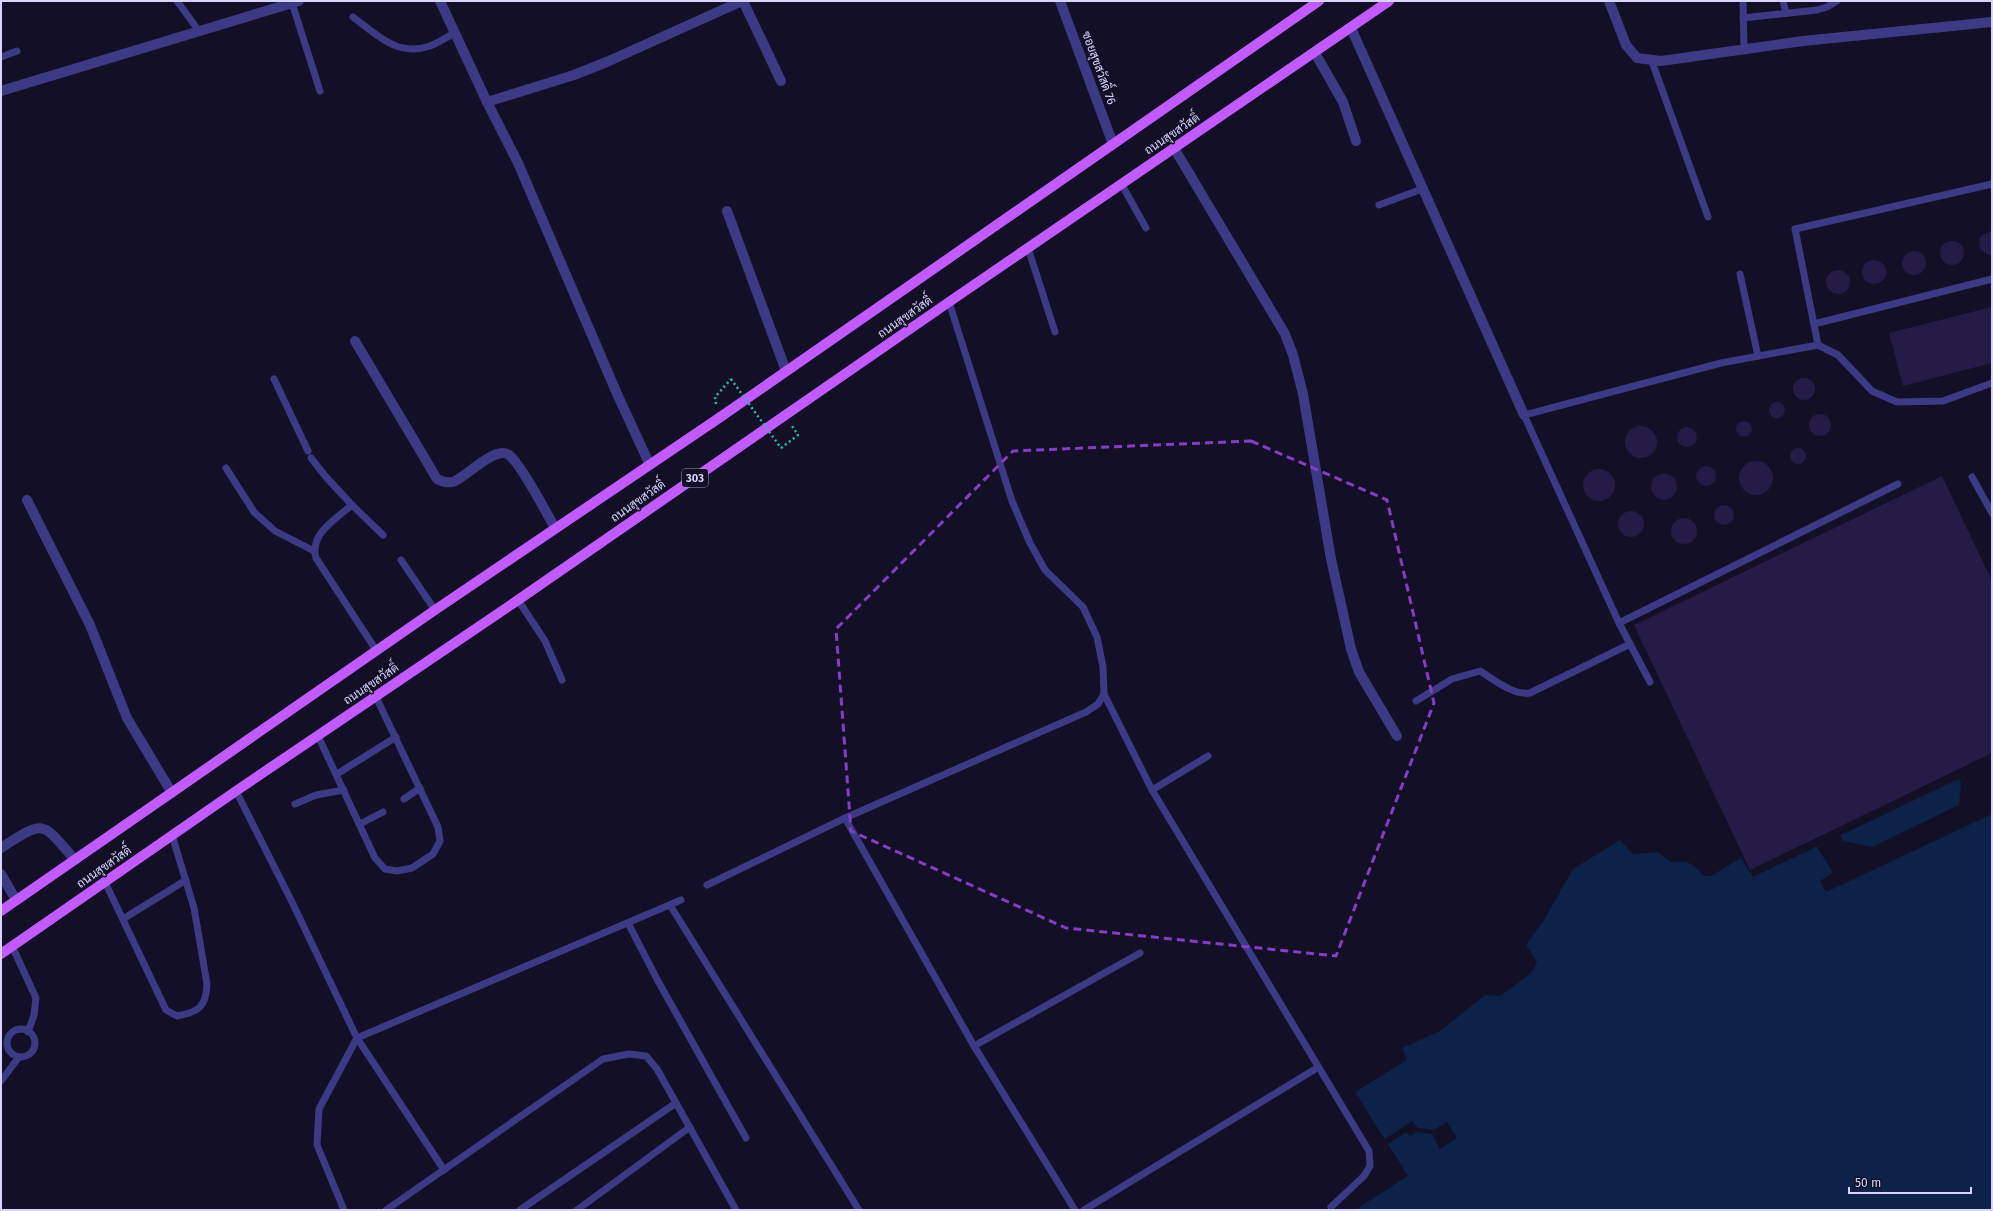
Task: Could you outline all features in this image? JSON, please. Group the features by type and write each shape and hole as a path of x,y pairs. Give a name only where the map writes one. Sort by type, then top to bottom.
{"main road":[{"name":"ถนนสุขสวัสดิ์","path":"1,911 376,650 650,463 719,418 1319,1"},
{"name":"ถนนสุขสวัสดิ์","path":"1,954 236,791 518,600 949,302 1389,1"}],"street":[{"path":"440,1 487,102 518,163 618,396 650,463"},
{"path":"487,102 588,69 743,1 781,81"},
{"name":"ซอยสุขสวัสดิ์ 76","path":"1060,1 1113,144"},
{"path":"1609,1 1626,45 1637,58 1661,61 1803,41 1992,22"},
{"path":"1,91 296,2"},
{"path":"1351,28 1524,415"},
{"path":"1315,53 1344,102 1356,141"},
{"path":"1174,148 1285,334 1294,354 1310,430 1331,559 1351,649 1359,672 1397,736"},
{"path":"727,211 786,371"},
{"path":"355,341 437,479 446,483 455,482 492,456 503,453 508,454 517,465 556,528"},
{"path":"27,500 90,626 127,718 172,793"},
{"path":"1,848 28,830 39,827 47,829 52,833 75,860"},
{"path":"1,874 16,900"}],"lane":[{"path":"177,1 199,31"},
{"path":"1743,1 1744,49"},
{"path":"1783,1 1786,14"},
{"path":"1743,18 1818,10 1837,1"},
{"path":"296,2 320,91"},
{"path":"353,17 390,45 409,49 430,46 455,33"},
{"path":"1,57 17,51"},
{"path":"1651,59 1708,217"},
{"path":"1818,345 1795,230 1992,184"},
{"path":"1122,185 1146,228"},
{"path":"1379,205 1422,189"},
{"path":"1028,248 1055,332"},
{"path":"1740,274 1758,356"},
{"path":"1814,324 1992,279"},
{"path":"949,302 1008,486 1030,543 1046,570 1083,607 1097,637 1103,667 1104,694 1152,790 1369,1151 1370,1166 1364,1176 1330,1207"},
{"path":"1650,682 1619,623 1524,415 1721,363 1818,345 1838,355 1872,391 1897,402 1944,401 1992,383"},
{"path":"274,379 309,454 326,477 383,535"},
{"path":"226,468 254,512 275,531 314,551"},
{"path":"1972,477 1992,513"},
{"path":"1619,623 1898,484"},
{"path":"352,505 320,533 314,544 314,551 316,558 376,650"},
{"path":"401,560 435,610"},
{"path":"518,600 545,641 562,680"},
{"path":"1416,701 1452,679 1480,671 1511,690 1521,694 1530,693 1630,644"},
{"path":"707,886 844,818 1086,712 1098,704 1104,694"},
{"path":"318,736 375,858 385,869 397,871 412,868 433,854 440,841 438,827 376,697"},
{"path":"337,774 396,737"},
{"path":"1152,790 1208,756"},
{"path":"404,799 420,788"},
{"path":"295,804 316,795 344,790"},
{"path":"236,791 292,902 357,1038 444,1170"},
{"path":"360,824 383,812"},
{"path":"844,818 974,1046 1075,1210"},
{"path":"105,882 166,1010 177,1016 191,1014 202,1006 207,995 207,984 194,908 172,836"},
{"path":"123,919 186,880"},
{"path":"344,1210 317,1145 319,1109 357,1038 681,900"},
{"path":"670,905 859,1210"},
{"path":"628,923 658,981 746,1138"},
{"path":"12,946 36,998 34,1014 28,1032"},
{"path":"974,1046 1140,953"},
{"path":"1,1081 19,1057 29,1054 34,1045 32,1035 23,1030 13,1032 8,1042 10,1052 19,1057"},
{"path":"386,1210 603,1059 629,1054 646,1056 657,1069 736,1210"},
{"path":"1084,1210 1318,1068"},
{"path":"520,1210 676,1103"},
{"path":"577,1210 690,1127"}],"path":[{"path":"719,418 715,397 731,379 781,448 798,436 785,416"}],"highlighted area":[{"path":"1251,441 1387,500 1434,703 1336,956 1066,928 851,831 836,629 1013,451"}],"water":[{"path":"1992,763 1992,1210 1355,1210 1408,1176 1355,1092 1407,1060 1402,1048 1440,1031 1485,995 1500,996 1531,973 1537,962 1526,945 1544,920 1573,869 1620,840 1633,854 1658,852 1671,862 1690,863 1704,876 1711,876 1741,858 1753,877"}],"pier":[{"path":"1991,764 1992,814 1826,892 1820,881 1833,873 1817,847 1840,835 1843,841 1872,847 1959,805 1961,783 1959,779"},
{"path":"1412,1121 1418,1128 1434,1130 1447,1122 1457,1138 1440,1149 1432,1134 1416,1132 1410,1136 1406,1132 1388,1144 1385,1139"}],"building":[{"path":"1992,231 1992,255 1988,255 1980,249 1979,239 1982,235"},
{"path":"1952,241 1957,242 1963,248 1963,258 1957,264 1952,265 1947,264 1941,258 1940,253 1941,248 1947,242"},
{"path":"1914,251 1919,252 1925,258 1925,268 1919,274 1914,275 1909,274 1903,268 1902,263 1903,258 1909,252"},
{"path":"1874,260 1879,261 1885,267 1885,277 1879,283 1874,284 1869,283 1863,277 1862,272 1863,267 1869,261"},
{"path":"1838,270 1843,271 1849,277 1849,287 1843,293 1838,294 1833,293 1827,287 1826,282 1827,277 1833,271"},
{"path":"1992,307 1992,363 1903,386 1889,333"},
{"path":"1804,378 1812,381 1815,389 1812,397 1804,400 1796,397 1793,389 1796,381"},
{"path":"1777,402 1784,407 1785,410 1780,417 1777,418 1770,413 1769,410 1774,403"},
{"path":"1820,414 1828,417 1831,425 1828,433 1820,436 1812,433 1809,425 1812,417"},
{"path":"1744,421 1750,423 1752,429 1750,435 1744,437 1738,435 1736,429 1738,423"},
{"path":"1638,426 1644,426 1654,433 1657,442 1656,448 1650,455 1644,458 1638,458 1628,451 1625,445 1625,439 1632,429"},
{"path":"1687,427 1694,430 1697,437 1694,444 1687,447 1680,444 1677,437 1680,430"},
{"path":"1798,448 1805,453 1806,456 1801,463 1798,464 1791,459 1790,456 1795,449"},
{"path":"1759,461 1768,466 1772,471 1772,485 1768,490 1763,494 1753,495 1749,494 1740,485 1739,475 1740,471 1749,462"},
{"path":"1706,466 1713,469 1716,476 1713,483 1706,486 1699,483 1696,476 1699,469"},
{"path":"1596,469 1602,469 1612,476 1615,485 1614,491 1608,498 1602,501 1596,501 1586,494 1583,488 1583,482 1590,472"},
{"path":"1664,474 1673,478 1677,487 1673,496 1664,500 1655,496 1651,487 1655,478"},
{"path":"1942,476 1992,581 1992,753 1750,870 1634,625"},
{"path":"1724,505 1731,508 1734,515 1731,522 1724,525 1717,522 1714,515 1717,508"},
{"path":"1631,511 1640,515 1644,524 1640,533 1631,537 1622,533 1618,524 1622,515"},
{"path":"1684,518 1693,522 1697,531 1693,540 1684,544 1675,540 1671,531 1675,522"}]}
